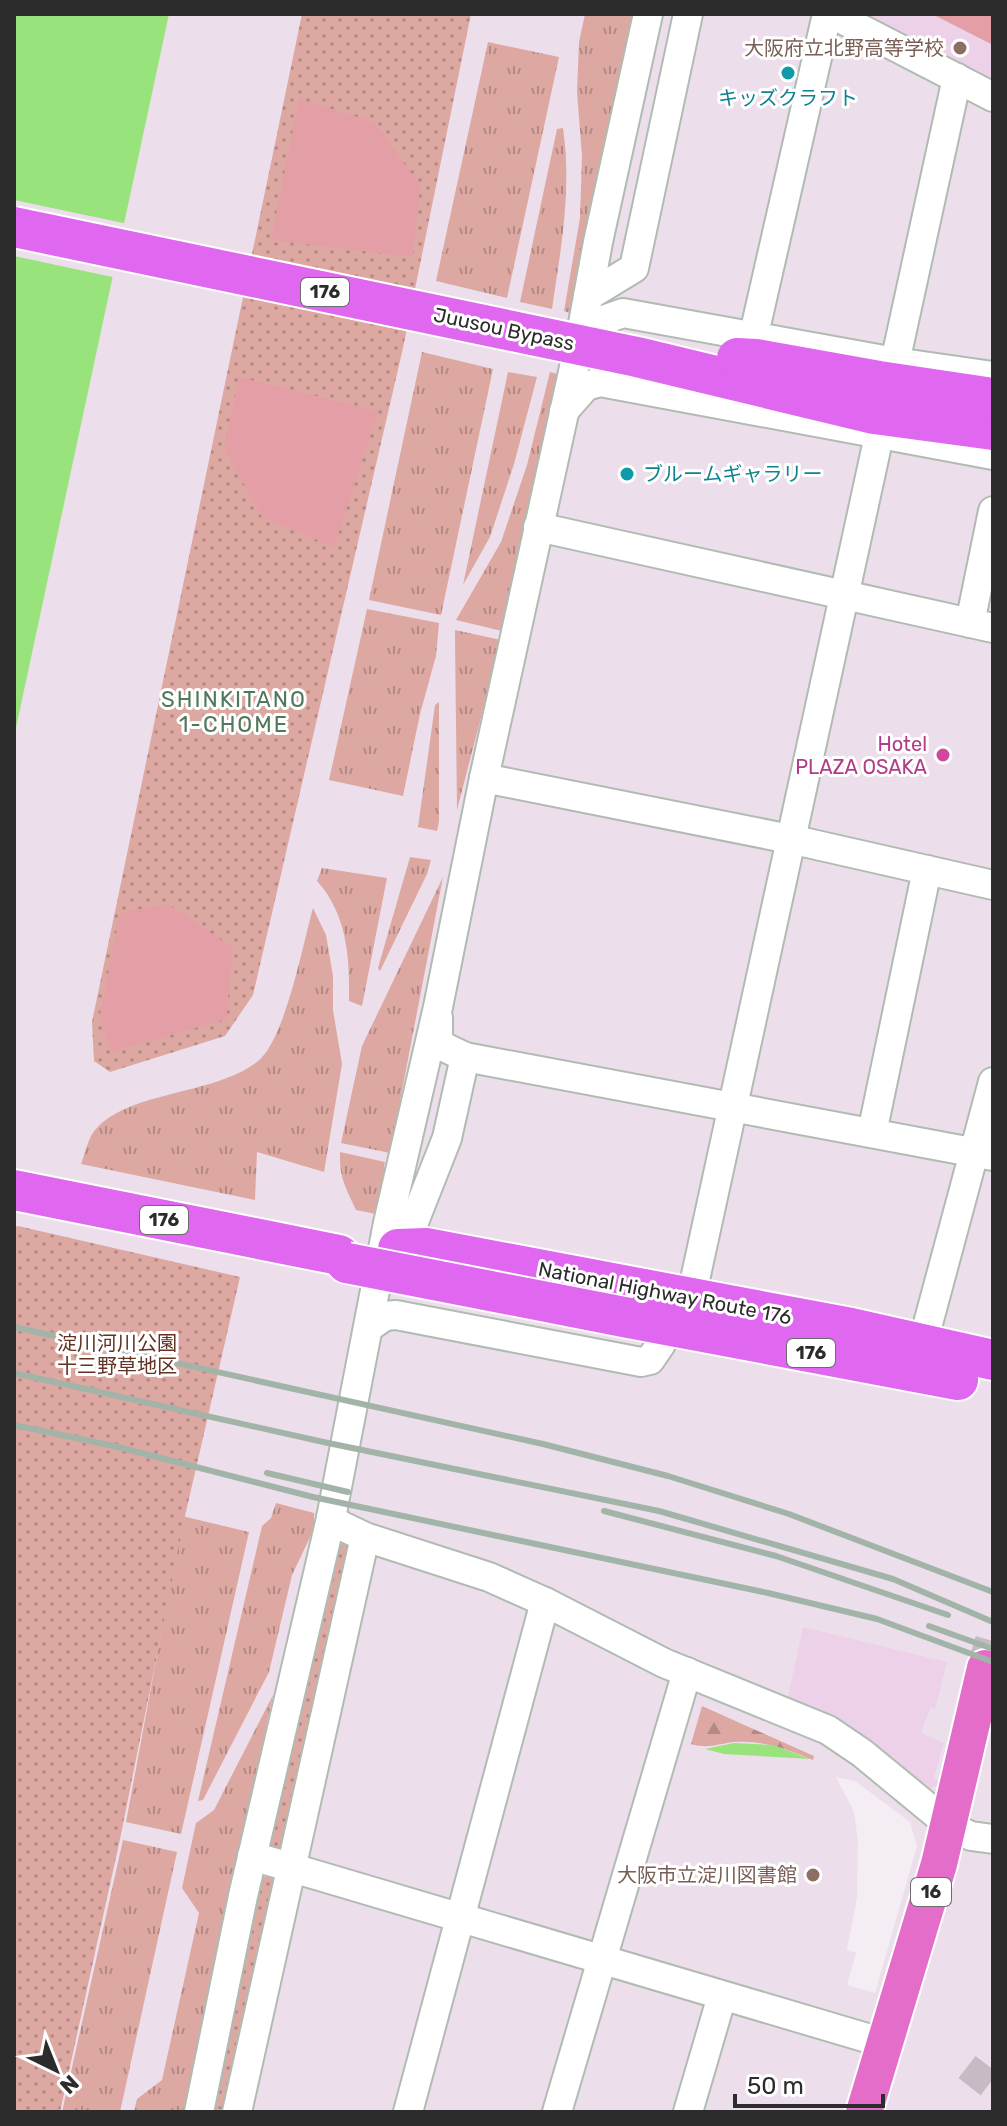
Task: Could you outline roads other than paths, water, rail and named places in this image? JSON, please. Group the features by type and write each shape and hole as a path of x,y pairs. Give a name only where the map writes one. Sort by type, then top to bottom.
{"highway":[{"name":"Juusou Bypass","path":"14,227 637,357 874,414 993,430"},
{"name":"176","path":"637,357 756,359 993,398"},
{"name":"National Highway Route 176","path":"14,1190 338,1252 638,1320 993,1386"},
{"name":"National Highway Route 176","path":"338,1252 412,1249 851,1328 993,1360"}],"main road":[{"name":"16","path":"864,2112 939,1864 970,1833 985,1668"},
{"name":"16","path":"890,2112 960,1871 993,1734"}],"street":[{"path":"199,2112 252,1856 331,1518 403,1160 648,14"},
{"path":"588,296 634,268 688,14"},
{"path":"738,408 830,14 993,97"},
{"path":"691,1298 957,78"},
{"path":"580,340 598,322 623,313 753,338 993,376"},
{"path":"564,412 586,386 600,382 993,455"},
{"path":"538,527 982,625 993,511"},
{"path":"484,778 790,839 993,885"},
{"path":"872,1133 927,870"},
{"path":"438,1007 438,1037 463,1070 732,1107 983,1154"},
{"path":"403,1160 435,1075 441,1070 451,1069 457,1074 463,1070"},
{"path":"412,1249 415,1240 410,1232 447,1138 463,1070"},
{"path":"922,1346 983,1154 993,1082"},
{"path":"369,1327 385,1316 396,1315 641,1362 650,1360 661,1344 659,1335 638,1320"},
{"path":"331,1518 365,1537 489,1577 687,1672 828,1730 970,1833"},
{"path":"237,2112 365,1537"},
{"path":"408,2112 545,1602"},
{"path":"557,2112 687,1672"},
{"path":"252,1856 884,2043"},
{"path":"688,2112 722,1996"}],"tunnel":[{"path":"985,1668 993,1641"},
{"path":"967,2067 993,2087"}],"railway":[{"path":"14,1327 543,1444 668,1476 789,1514 993,1592"},
{"path":"14,1373 328,1443 659,1511 893,1579 993,1622"},
{"path":"14,1425 118,1447 313,1497 877,1619 993,1662"},
{"path":"267,1473 348,1492"},
{"path":"604,1511 776,1556 948,1615"},
{"path":"929,1626 993,1649"}],"place":[{"name":"大阪府立北野高等学校","path":"960,48"},
{"name":"キッズクラフト","path":"788,73"},
{"name":"ブルームギャラリー","path":"627,474"},
{"name":"Hotel PLAZA OSAKA","path":"943,755"},
{"name":"大阪市立淀川図書館","path":"813,1875"}],"district":[{"name":"SHINKITANO 1-CHOME","path":"234,712"}],"park label":[{"name":"淀川河川公園 十三野草地区","path":"117,1354"}]}
